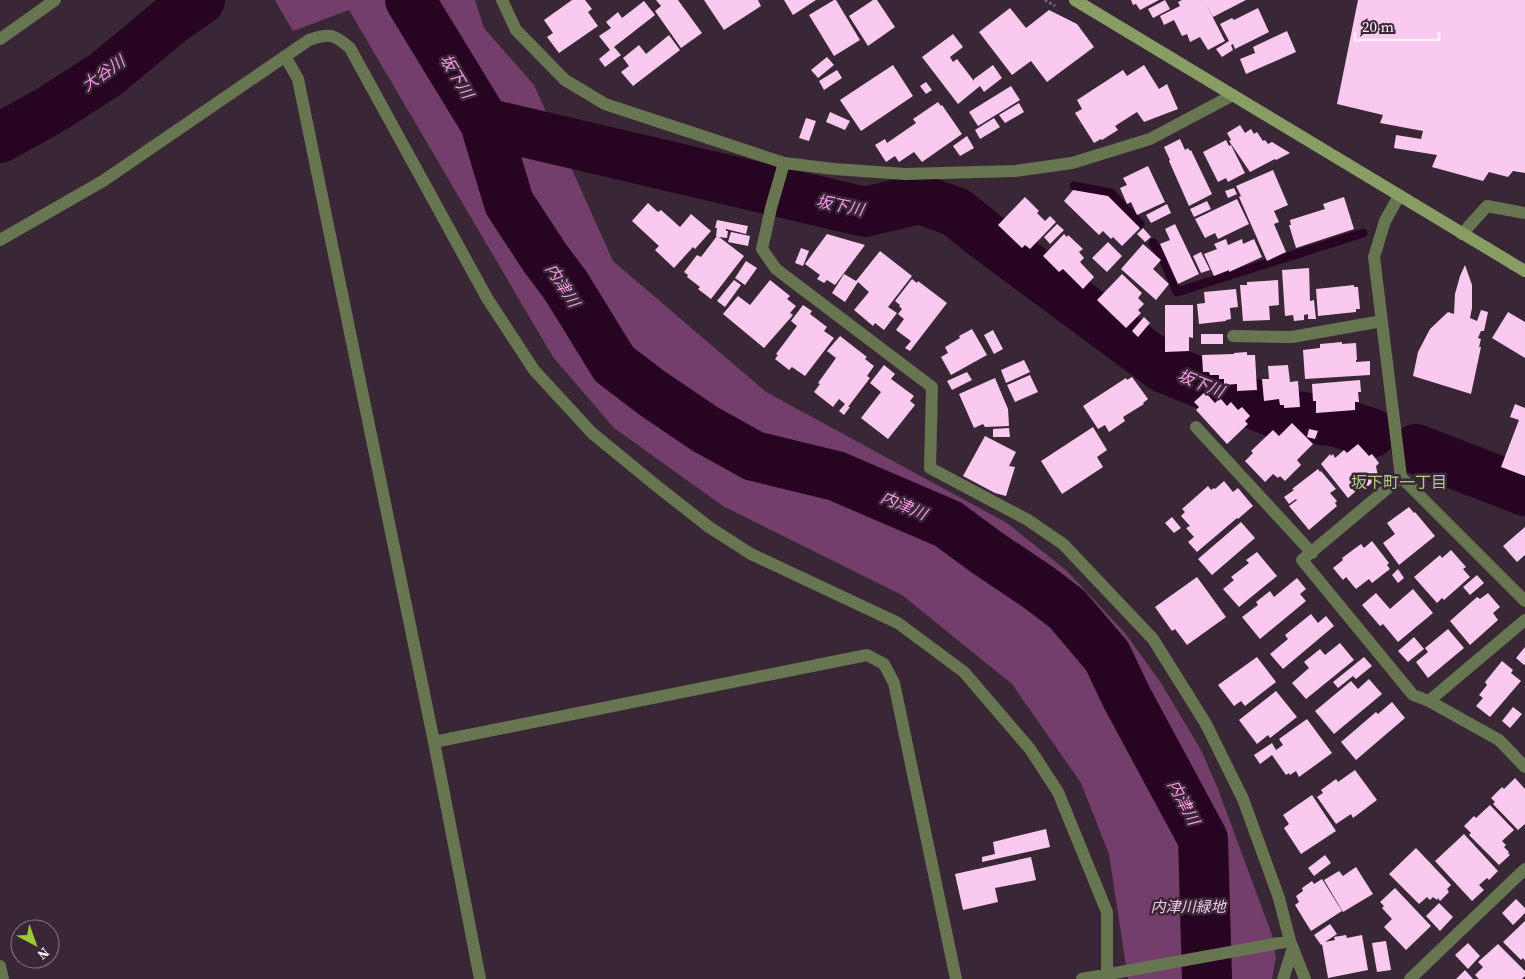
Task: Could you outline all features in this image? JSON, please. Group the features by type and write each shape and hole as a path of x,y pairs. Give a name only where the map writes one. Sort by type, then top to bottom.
{"street":[{"path":"0,40 55,0"},
{"path":"502,0 516,30 565,80 606,104 783,168 834,169 905,174 1015,172 1072,163 1150,139 1233,95"},
{"path":"1075,0 1525,271"},
{"path":"0,240 103,181 309,40 324,35 338,37 350,48 487,298 534,370 592,433 702,521 751,554 898,623 964,672 1030,749 1058,792 1107,912 1108,977"},
{"path":"285,56 298,79 434,742 480,979"},
{"path":"783,168 771,208 762,249 776,269 932,387 930,468 1028,520 1063,544 1153,638 1206,724 1243,799 1279,898 1291,944 1305,979"},
{"path":"1399,196 1385,221 1374,257 1401,477 1525,601"},
{"path":"1462,234 1486,206 1525,213"},
{"path":"1233,336 1292,337 1382,321"},
{"path":"1196,427 1312,553"},
{"path":"1401,477 1302,560 1414,695 1429,701 1499,740 1525,767"},
{"path":"1429,701 1525,620"},
{"path":"434,742 867,655 884,664 894,683 956,979"},
{"path":"1410,979 1525,869"},
{"path":"1082,979 1108,977 1291,944"},
{"path":"1282,979 1291,944"},
{"path":"0,966 2,979"}],"green space":[{"name":"内津川緑地","path":"275,0 475,0 484,28 534,85 613,261 766,392 1007,523 1067,571 1125,633 1161,683 1201,750 1218,789 1272,935 1276,958 1272,979 1128,979 1109,854 1081,783 1012,684 902,595 723,506 614,428 553,357 349,10 293,31"}],"building":[{"path":"572,0 585,0 592,9 588,12 598,26 559,53 547,37 553,33 544,20"},
{"path":"656,0 678,0 702,33 681,48 655,11 661,6"},
{"path":"704,0 758,0 761,6 724,30"},
{"path":"784,0 816,0 793,15"},
{"path":"836,0 860,40 834,56 809,15"},
{"path":"873,0 877,0 895,27 868,46 849,16"},
{"path":"1131,0 1159,0 1140,10 1136,4 1133,5"},
{"path":"1165,0 1170,9 1153,18 1148,9"},
{"path":"1182,0 1246,0 1213,17 1205,2 1225,41 1208,50 1200,37 1190,42 1187,34 1182,36 1174,20 1164,25 1160,16 1180,6 1178,2"},
{"path":"1358,0 1525,0 1525,173 1513,171 1508,177 1489,172 1483,181 1432,167 1437,155 1394,148 1396,135 1421,139 1423,131 1380,123 1383,115 1337,104"},
{"path":"644,1 655,15 614,47 621,55 605,67 599,59 610,50 599,36 611,28 606,22 618,12 622,18"},
{"path":"1010,8 1026,28 1049,10 1077,24 1094,47 1047,82 1031,61 1012,75 979,32"},
{"path":"1258,8 1269,32 1235,49 1233,44 1231,45 1233,50 1222,57 1216,49 1229,41 1220,24 1232,18 1234,20"},
{"path":"1287,31 1296,52 1246,74 1240,59 1255,53 1253,47"},
{"path":"953,34 963,47 950,57 953,62 957,59 974,81 974,79 993,65 1002,78 984,92 980,86 958,104 922,57"},
{"path":"669,35 680,50 633,86 621,72 629,66 623,58 639,45 646,54"},
{"path":"827,57 834,65 818,78 811,70"},
{"path":"893,65 913,96 861,131 840,100"},
{"path":"1144,65 1159,89 1167,84 1178,109 1144,122 1137,112 1115,126 1118,130 1094,143 1075,113 1082,109 1077,100 1123,70 1127,76"},
{"path":"837,70 842,78 824,90 819,81"},
{"path":"926,82 932,90 926,94 920,86"},
{"path":"1011,86 1020,100 978,126 969,112"},
{"path":"938,102 962,134 922,162 914,152 899,162 895,156 886,162 875,145 885,139 887,143 916,123 913,119"},
{"path":"1019,103 1024,112 1005,123 999,115"},
{"path":"830,112 850,121 845,130 826,122"},
{"path":"806,118 816,121 809,141 799,138"},
{"path":"994,118 1000,127 980,139 975,130"},
{"path":"1240,125 1245,133 1251,129 1254,134 1257,132 1263,141 1265,140 1268,144 1272,142 1290,153 1250,172 1229,141 1231,140 1227,133"},
{"path":"967,136 974,148 960,156 953,146"},
{"path":"1180,139 1185,150 1188,148 1191,150 1212,194 1189,206 1164,147"},
{"path":"1226,140 1229,146 1231,145 1245,173 1228,182 1226,178 1218,182 1203,152"},
{"path":"1148,166 1165,202 1137,215 1131,202 1127,204 1120,188 1127,185 1123,178"},
{"path":"1273,170 1288,205 1274,211 1279,222 1274,224 1286,252 1267,261 1236,186"},
{"path":"1234,188 1237,194 1228,198 1225,191"},
{"path":"1073,190 1108,196 1140,228 1122,246 1103,231 1099,235 1064,201"},
{"path":"1025,197 1039,211 1037,213 1045,221 1050,216 1056,222 1030,249 1025,245 1022,248 998,225"},
{"path":"1344,197 1354,229 1296,248 1289,225 1291,225 1290,220 1325,209 1323,204"},
{"path":"1237,199 1249,224 1218,239 1215,233 1205,238 1195,219"},
{"path":"1207,201 1211,209 1194,217 1190,209"},
{"path":"648,203 658,212 661,210 680,227 691,214 711,231 674,268 655,250 659,246 632,221"},
{"path":"1167,204 1171,213 1151,223 1146,215"},
{"path":"717,220 748,226 746,234 726,229 728,231 727,238 719,237 744,256 711,299 698,289 700,287 687,277 688,275 684,272 697,255 701,257 717,236 717,228 715,228"},
{"path":"1057,224 1064,230 1050,244 1044,237"},
{"path":"1175,224 1199,274 1178,284 1160,244 1170,240 1165,229"},
{"path":"1143,228 1151,237 1145,242 1137,234"},
{"path":"731,232 750,236 748,246 728,242"},
{"path":"827,234 865,245 835,285 827,280 824,283 817,279 820,275 805,264"},
{"path":"1064,234 1067,237 1068,235 1083,249 1079,252 1084,258 1080,262 1094,277 1083,289 1063,269 1059,272 1043,256"},
{"path":"1226,239 1228,245 1242,239 1243,244 1254,239 1262,257 1229,272 1229,270 1214,276 1204,254 1217,249 1214,244"},
{"path":"1108,242 1122,256 1107,272 1092,258"},
{"path":"1143,244 1161,260 1153,269 1169,284 1156,300 1121,269"},
{"path":"801,248 809,251 803,266 795,263"},
{"path":"880,251 912,276 888,307 897,313 884,330 875,323 873,326 854,310 869,292 858,282 845,302 832,293 844,274 856,281"},
{"path":"1201,252 1210,270 1201,273 1193,256"},
{"path":"746,261 757,268 745,285 735,278"},
{"path":"1465,265 1472,285 1470,318 1477,321 1481,310 1488,312 1484,331 1481,331 1478,338 1481,339 1479,347 1481,347 1471,394 1413,376 1418,352 1430,329 1448,312 1454,314 1455,294"},
{"path":"1309,268 1310,301 1314,300 1316,319 1308,319 1308,314 1304,315 1304,320 1294,321 1293,315 1285,316 1282,270"},
{"path":"1122,274 1142,293 1138,298 1144,304 1138,310 1141,313 1126,328 1097,300"},
{"path":"912,279 917,283 918,281 947,303 910,351 905,348 911,341 896,330 904,319 898,314 902,309 895,301"},
{"path":"734,280 741,285 725,307 717,301"},
{"path":"770,280 790,296 787,299 796,306 790,313 793,315 764,348 723,314 738,296 750,305"},
{"path":"1278,280 1279,305 1269,306 1270,320 1243,321 1240,285 1247,285 1247,282"},
{"path":"1354,285 1354,287 1358,287 1360,309 1356,309 1356,312 1318,316 1316,289"},
{"path":"1236,289 1238,307 1230,308 1231,319 1199,324 1197,304 1205,303 1204,292"},
{"path":"803,305 812,311 810,314 827,327 824,331 834,338 805,376 792,367 789,370 775,359 778,355 776,354 797,326 791,321"},
{"path":"1165,305 1193,305 1193,338 1189,337 1189,351 1165,352"},
{"path":"1508,312 1525,322 1525,358 1492,338"},
{"path":"1144,317 1150,323 1138,337 1132,331"},
{"path":"972,329 987,355 951,375 941,357 948,353 945,347"},
{"path":"993,330 1003,349 994,354 984,335"},
{"path":"1201,334 1223,334 1223,344 1201,344"},
{"path":"840,336 867,357 865,359 874,366 867,376 870,378 844,415 839,411 845,404 839,399 833,407 814,392 820,384 818,383 836,358 827,351"},
{"path":"1342,342 1342,344 1356,343 1356,362 1370,361 1370,375 1305,379 1303,350 1320,348 1320,344"},
{"path":"1247,352 1247,355 1255,355 1257,390 1237,391 1237,384 1224,385 1224,379 1219,379 1219,375 1210,375 1209,372 1203,372 1202,355"},
{"path":"1024,360 1030,372 1006,383 1001,370"},
{"path":"884,365 895,374 891,379 914,396 910,401 915,405 888,439 861,418 881,392 870,383"},
{"path":"1288,365 1290,382 1298,381 1300,407 1284,408 1284,405 1280,405 1279,399 1264,401 1262,379 1269,379 1268,366"},
{"path":"967,372 972,380 952,390 947,381"},
{"path":"1030,375 1038,392 1015,402 1007,385"},
{"path":"1132,377 1148,399 1144,404 1123,417 1125,421 1109,432 1105,425 1098,429 1083,406 1126,378 1127,380"},
{"path":"995,378 1008,409 1009,426 985,427 983,424 974,428 959,394"},
{"path":"1360,380 1361,392 1358,392 1359,402 1355,402 1355,410 1316,413 1316,401 1313,401 1312,384"},
{"path":"1205,392 1215,403 1220,398 1227,406 1231,402 1238,410 1242,407 1250,416 1245,421 1248,424 1227,444 1196,410 1199,407 1194,402"},
{"path":"1515,404 1525,408 1525,476 1501,467 1519,420 1510,417"},
{"path":"1292,423 1313,444 1297,460 1301,465 1285,481 1280,476 1278,478 1273,474 1265,482 1245,461 1253,453 1251,451 1273,430 1279,436"},
{"path":"1093,427 1107,450 1097,457 1103,467 1062,494 1041,461"},
{"path":"1009,428 1010,437 993,437 993,429"},
{"path":"1309,429 1318,431 1315,439 1307,437"},
{"path":"985,436 1016,452 1009,466 1015,467 1006,496 995,493 963,476"},
{"path":"1358,444 1369,456 1372,454 1379,463 1376,466 1378,477 1366,488 1363,485 1348,498 1321,464 1330,454 1331,456 1333,454 1335,458 1344,450 1347,453"},
{"path":"1318,469 1336,489 1330,493 1337,501 1335,503 1337,506 1309,530 1289,506 1297,500 1289,504 1284,497"},
{"path":"1224,481 1233,492 1238,488 1253,506 1197,552 1188,542 1194,537 1186,528 1190,526 1181,516 1185,512 1182,509 1208,486 1211,490 1215,489"},
{"path":"1409,507 1435,536 1399,565 1383,543 1395,534 1387,523"},
{"path":"1172,517 1181,528 1174,533 1165,523"},
{"path":"1241,522 1255,538 1212,575 1198,559"},
{"path":"1525,527 1525,555 1517,562 1503,546"},
{"path":"1372,541 1389,563 1387,565 1390,569 1372,583 1369,579 1356,589 1346,577 1343,580 1333,568 1343,560 1342,558 1361,544 1364,548"},
{"path":"1451,550 1466,567 1463,569 1470,577 1444,600 1442,598 1437,603 1414,577 1440,555 1442,558"},
{"path":"1257,552 1277,576 1239,607 1223,589 1234,580 1231,577 1249,563 1246,560"},
{"path":"1398,569 1404,578 1398,583 1392,575"},
{"path":"1477,575 1484,583 1470,595 1463,587"},
{"path":"1197,577 1226,617 1187,645 1175,629 1172,631 1155,607"},
{"path":"1297,578 1306,589 1300,594 1306,601 1260,639 1242,617 1258,605 1256,602 1270,591 1274,597"},
{"path":"1413,589 1433,613 1398,642 1383,624 1380,626 1362,605 1376,593 1390,609"},
{"path":"1488,593 1500,607 1493,613 1498,620 1470,645 1450,621 1477,597 1480,599"},
{"path":"1311,614 1318,623 1326,616 1334,626 1283,669 1270,654 1288,639 1285,635"},
{"path":"1448,629 1464,648 1428,678 1416,662 1428,652 1425,648"},
{"path":"1414,637 1424,649 1408,662 1398,651"},
{"path":"1340,643 1354,660 1306,699 1292,683 1309,668 1304,662 1320,649 1325,655"},
{"path":"1525,647 1525,664 1524,665 1516,658"},
{"path":"1257,657 1276,682 1245,706 1241,701 1234,706 1218,685"},
{"path":"1364,657 1372,666 1356,679 1353,676 1338,688 1333,682"},
{"path":"1502,661 1513,670 1511,673 1521,681 1490,717 1476,706 1483,698 1479,695 1487,685 1485,682"},
{"path":"1369,679 1382,694 1334,734 1315,711 1351,681 1358,689"},
{"path":"1276,691 1297,717 1270,738 1268,735 1257,744 1239,720"},
{"path":"1392,702 1405,718 1356,760 1341,742 1376,712 1378,714"},
{"path":"1513,707 1522,714 1510,728 1502,721"},
{"path":"1307,719 1332,753 1299,777 1296,771 1286,775 1272,755 1260,764 1254,755 1272,743 1276,750 1283,745 1279,739"},
{"path":"1355,770 1377,800 1353,818 1351,814 1336,824 1317,797 1323,793 1321,790 1336,779 1338,782"},
{"path":"1515,778 1525,789 1525,824 1518,830 1493,804 1495,802 1491,798"},
{"path":"1312,795 1336,831 1301,854 1284,828 1289,824 1283,815"},
{"path":"1490,805 1514,830 1502,841 1510,855 1499,865 1469,835 1471,833 1464,826"},
{"path":"1046,829 1050,847 982,862 982,857 995,854 993,842"},
{"path":"1464,834 1498,871 1489,880 1487,878 1479,885 1484,890 1472,901 1435,861"},
{"path":"1416,848 1451,885 1447,889 1449,892 1440,901 1438,898 1437,900 1433,897 1430,900 1427,897 1419,904 1389,874"},
{"path":"1325,855 1331,863 1314,876 1308,868"},
{"path":"1031,857 1036,880 995,888 998,902 963,910 955,874"},
{"path":"1356,867 1373,894 1343,912 1324,880 1339,871 1343,876"},
{"path":"1322,879 1342,911 1311,931 1295,905 1299,902 1296,896 1303,891 1302,888 1312,881 1314,884"},
{"path":"1395,888 1431,926 1406,950 1384,927 1392,919 1382,908 1384,906 1380,902"},
{"path":"1516,899 1525,908 1525,913 1513,925 1502,913"},
{"path":"1439,903 1453,917 1440,931 1426,916"},
{"path":"1525,921 1525,961 1523,958 1521,960 1503,942"},
{"path":"1330,924 1337,934 1325,942 1335,940 1334,937 1346,935 1347,938 1362,935 1368,970 1328,978 1322,944 1314,935"},
{"path":"1386,941 1391,970 1377,972 1372,943"},
{"path":"1468,943 1480,956 1468,969 1455,955"},
{"path":"1498,944 1525,971 1525,976 1522,979 1479,979 1475,975 1483,967 1478,962"},
{"path":"1465,970 1473,979 1456,979"}],"waterway":[{"name":"大谷川","path":"0,138 52,109 105,75 170,21 200,0"},
{"name":"坂下川","path":"410,0 485,123 865,212 919,199 956,212 1164,368 1276,413 1337,422 1371,433"},
{"name":"内津川","path":"485,123 509,203 566,286 614,364 652,393 705,429 754,456 836,476 948,524 1067,609 1107,656 1127,698 1203,839 1207,979"},
{"path":"1074,186 1111,193 1140,224"},
{"path":"956,212 970,203"},
{"path":"1153,243 1163,258 1177,292 1363,233"},
{"name":"坂下川","path":"1416,449 1525,491"}],"district":[{"name":"坂下町一丁目","path":"1399,482"}]}
